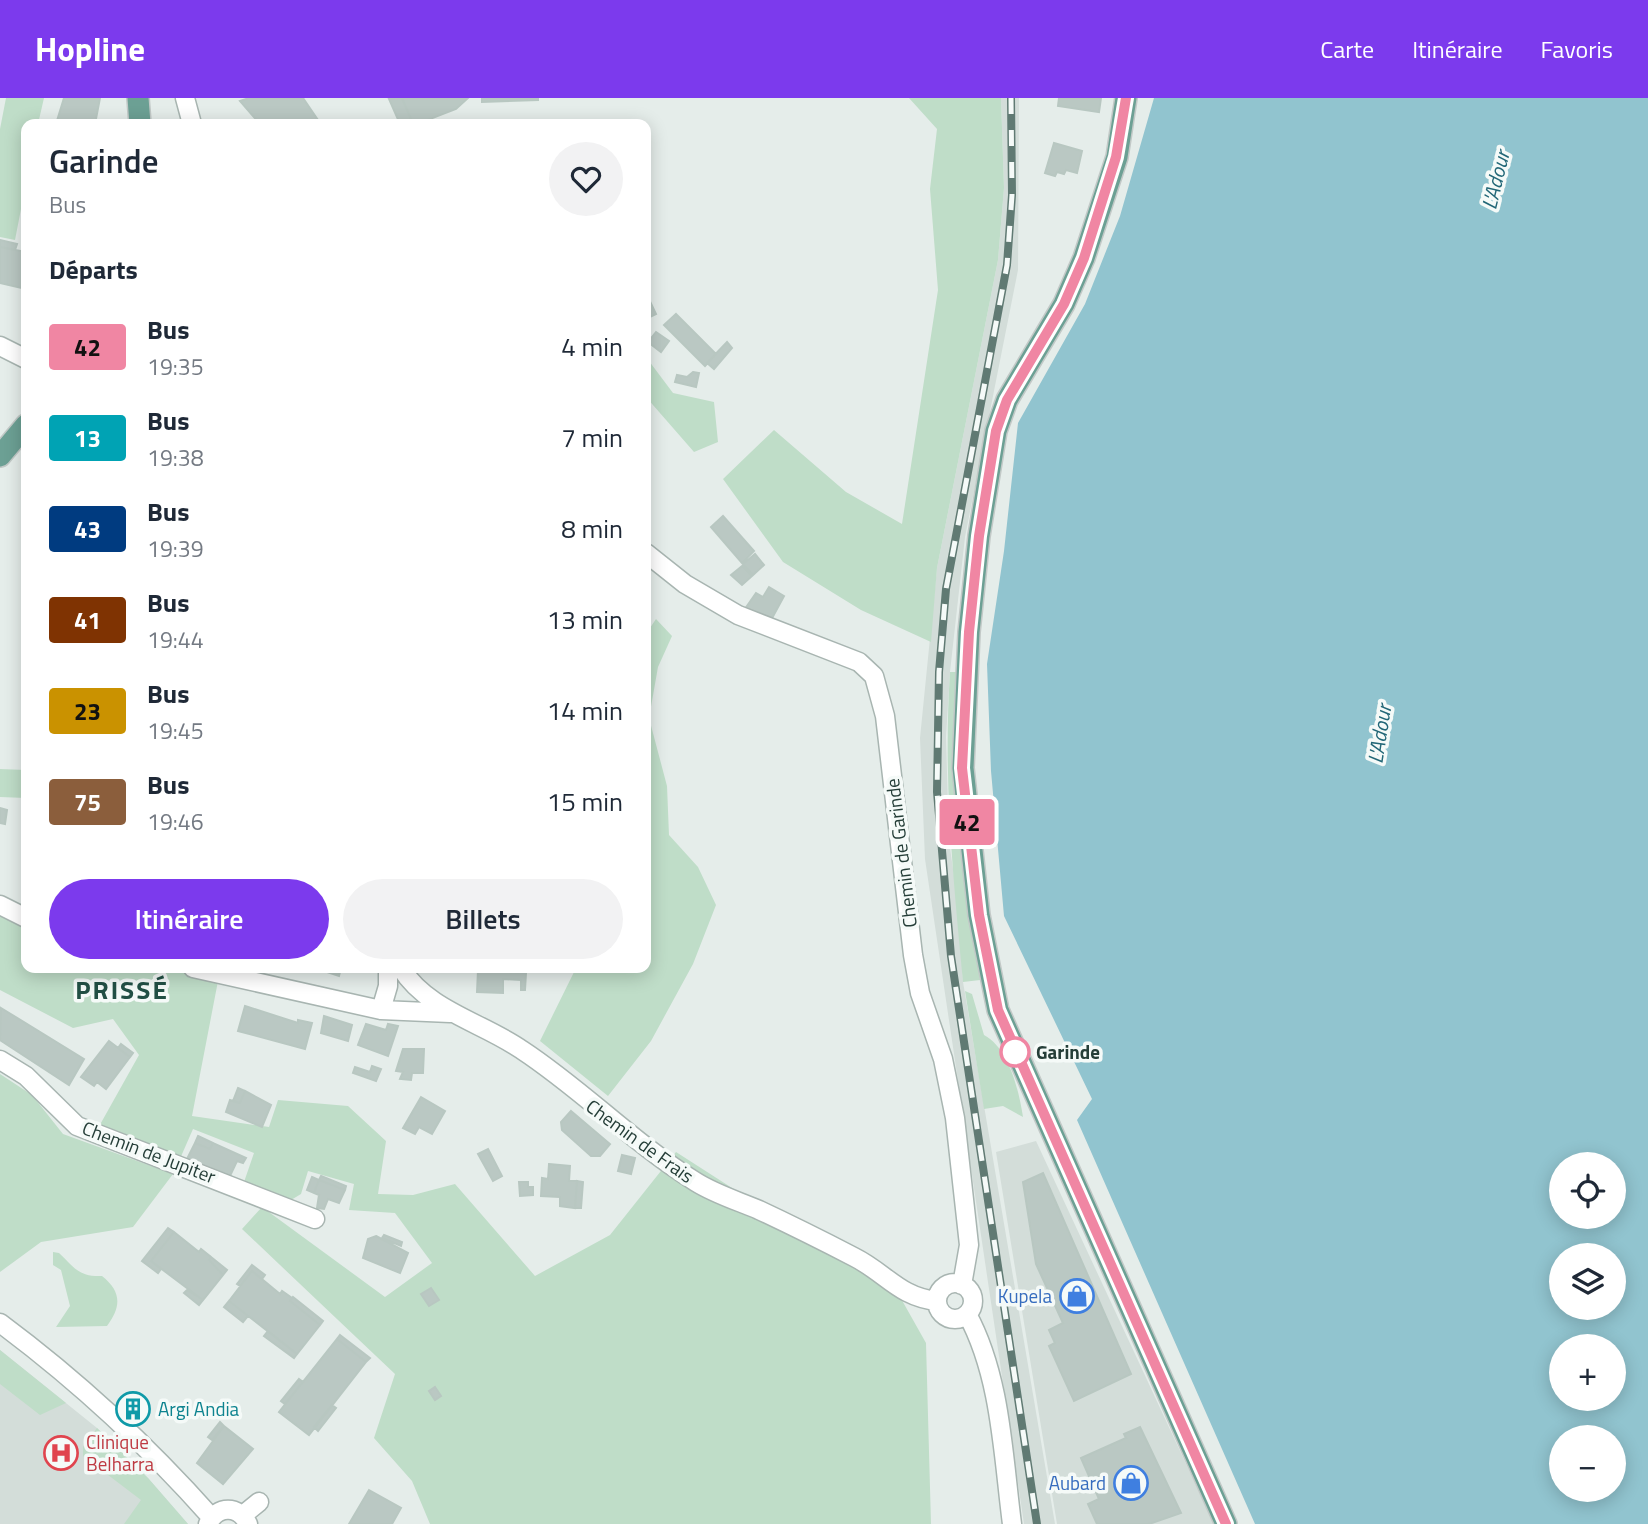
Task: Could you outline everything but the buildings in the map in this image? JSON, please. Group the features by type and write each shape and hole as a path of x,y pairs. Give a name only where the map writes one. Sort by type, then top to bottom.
{"main road":[{"path":"138,98 139,119"},
{"path":"1126,98 1116,157 1084,258 1064,304 1007,400 996,431 979,536 969,632 962,768 979,915 998,1010 1226,1524"},
{"path":"0,456 21,431"}],"street":[{"path":"185,98 191,119"},
{"path":"0,346 21,356"},
{"name":"Chemin de Garinde","path":"651,558 685,584 737,615 859,662 874,676 885,716 915,967 920,993 943,1059 955,1118 970,1245 962,1285"},
{"path":"0,905 21,916"},
{"path":"214,973 381,1010 453,1013"},
{"path":"381,1010 388,973"},
{"name":"Chemin de Frais","path":"405,973 424,994 453,1013 494,1031 526,1052 635,1141 698,1184 851,1255 916,1299 937,1301 942,1314 947,1318 961,1318 967,1314"},
{"name":"Chemin de Jupiter","path":"0,1060 26,1076 77,1126 315,1219"},
{"path":"937,1301 942,1288 955,1283 968,1289 972,1302 967,1314 981,1340 988,1366 1012,1524"},
{"path":"0,1323 115,1417 169,1469 209,1521 223,1510 246,1520 259,1502"}],"shaded area":[{"path":"1001,98 1019,98 1018,270 965,537 950,672 946,737 949,841 959,911 963,982 1055,1524 1024,1524 925,859 920,738 937,568 998,260 1004,188"},
{"path":"1036,1141 1214,1524 1057,1524 996,1152"},
{"name":"Clinique Belharra","path":"0,1350 97,1428 148,1478 188,1524 0,1524"}],"green space":[{"path":"6,98 44,98 39,119 21,119 21,209 15,240 0,237 0,129"},
{"path":"909,98 1001,98 1004,188 998,260 937,568 931,642 861,610 783,562 723,479 774,430 846,492 902,524 938,290 930,189 937,129"},
{"path":"651,364 673,393 714,402 718,442 694,452 651,403"},
{"path":"656,619 672,636 658,667 651,707 651,626"},
{"path":"950,672 957,672 961,826 980,980 963,982 948,789"},
{"path":"651,726 667,786 669,835 698,867 716,905 693,964 651,1041 608,1096 540,1041 574,973 651,973"},
{"path":"0,769 21,770 21,798 0,797"},
{"path":"0,913 21,924 21,973 185,973 218,981 192,1116 269,1127 278,1100 348,1106 386,1141 378,1194 413,1195 455,1184 535,1276 610,1235 676,1152 899,1295 926,1343 931,1524 430,1524 412,1481 374,1438 395,1374 242,1229 262,1207 385,1297 432,1263 395,1213 349,1210 354,1184 308,1171 301,1194 286,1203 244,1182 254,1153 193,1129 179,1161 97,1130 139,1055 113,1019 73,1028 0,990"},
{"path":"965,991 972,994 984,1035 993,1041 1006,1060 1019,1095 1023,1117 1003,1106 984,1109"},
{"path":"0,1074 32,1095 63,1134 173,1174 133,1227 41,1242 0,1272"},
{"path":"53,1252 59,1253 82,1273 102,1276 113,1287 117,1305 107,1326 56,1327 70,1306 61,1270 53,1265"},
{"path":"0,1350 66,1403 40,1415 0,1384"},
{"path":"97,1428 148,1478 188,1524 124,1524 141,1500 83,1456 83,1447"}],"water":[{"name":"L'Adour","path":"1154,98 1648,98 1648,1524 1255,1524 1077,1120 1092,1099 1004,916 991,771 987,664 1004,551 1018,423 1085,304 1120,216"}],"railway":[{"path":"1011,98 1012,195 1007,265 946,589 939,672 937,792 951,956 1037,1524"}],"bus line":[{"name":"42","path":"1126,98 1116,157 1084,258 1064,304 1007,400 996,431 979,536 969,632 962,768 979,915 991,987 998,1010 1055,1144 1226,1524"}],"place":[{"name":"Garinde","path":"1015,1052"},
{"name":"Kupela","path":"1077,1296"},
{"name":"Argi Andia","path":"133,1409"},
{"name":"Clinique Belharra","path":"61,1453"},
{"name":"Aubard","path":"1131,1483"}],"district":[{"name":"PRISSÉ","path":"122,990"}]}
